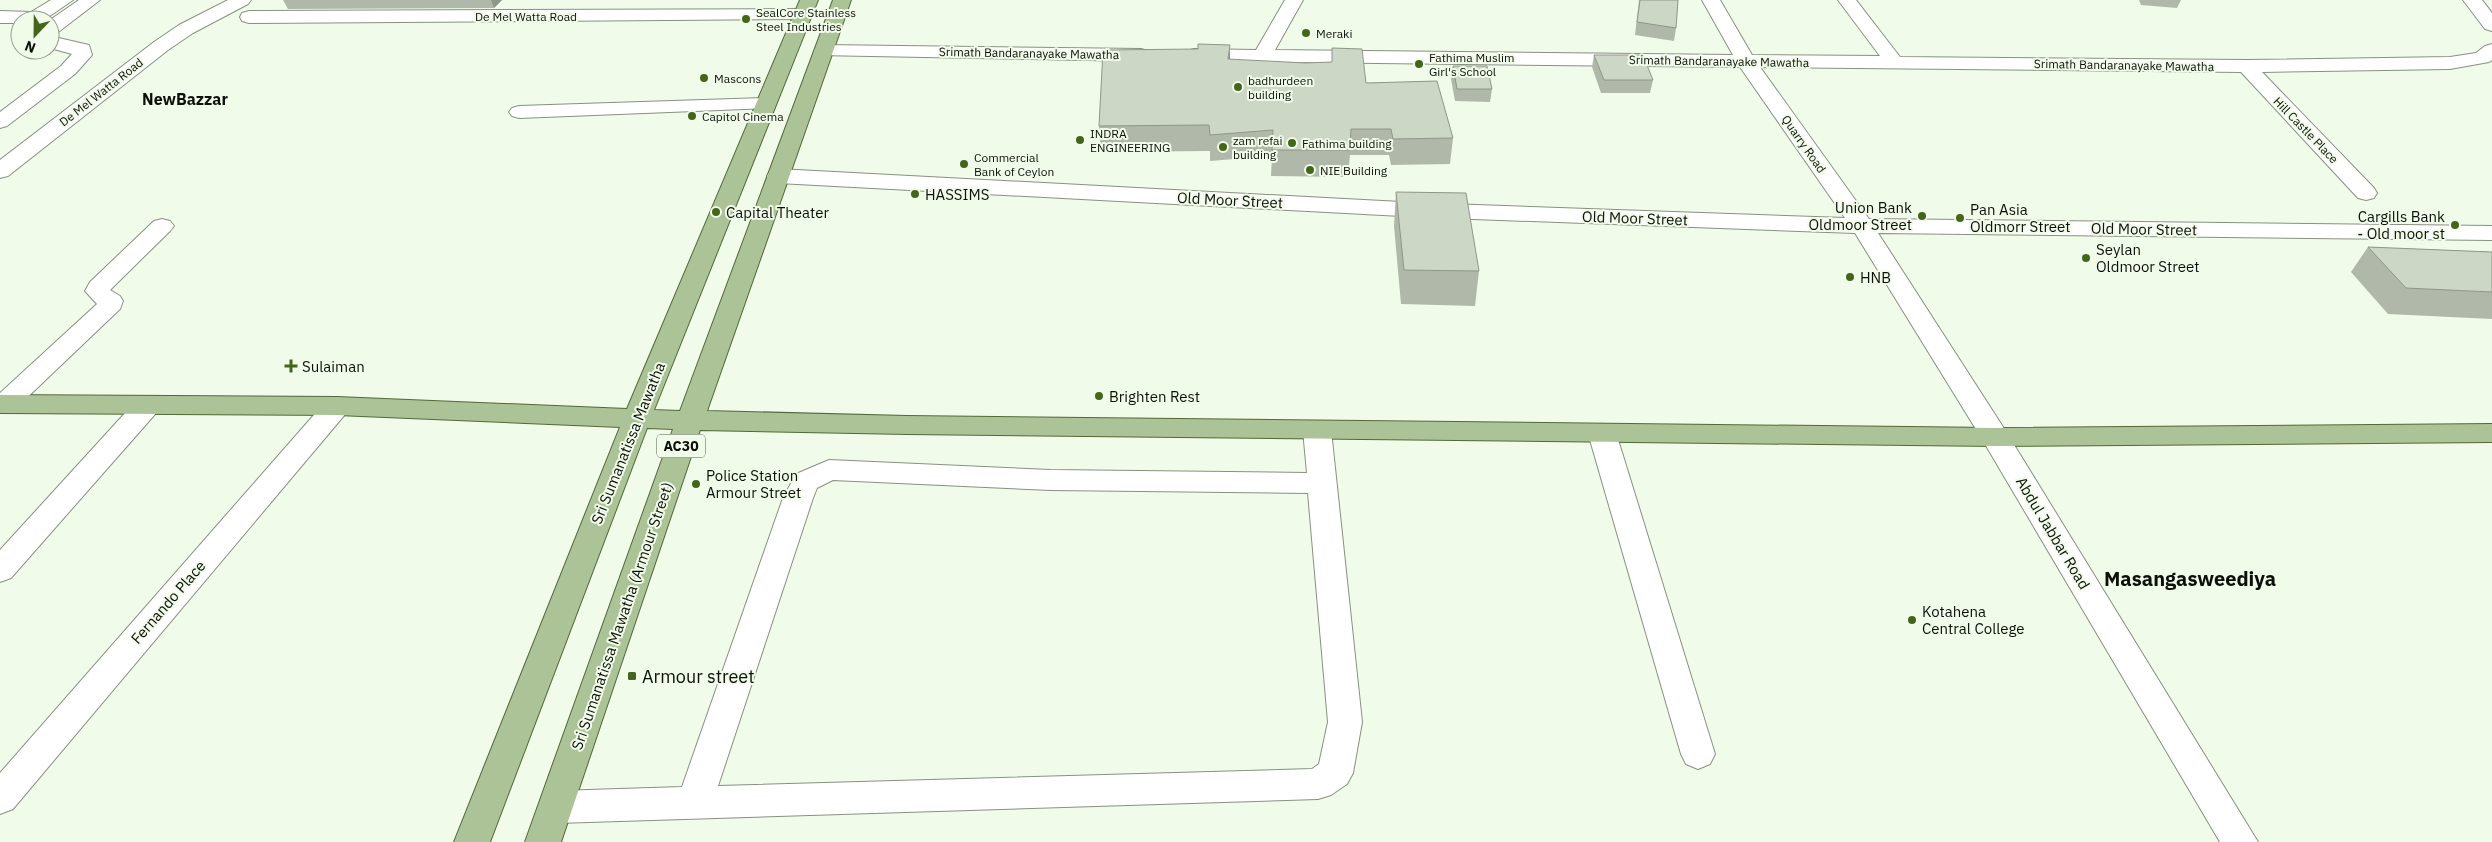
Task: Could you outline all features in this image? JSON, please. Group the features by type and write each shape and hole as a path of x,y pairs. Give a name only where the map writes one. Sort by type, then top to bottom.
{"main road":[{"name":"Sri Sumanatissa Mawatha (Armour Street)","path":"543,842 557,807 690,420 842,0"},
{"name":"Sri Sumanatissa Mawatha","path":"472,842 637,419 806,8"},
{"path":"2,404 336,406 637,419 1317,430 1995,437 2492,433"}],"street":[{"path":"44,10 64,0"},
{"path":"60,22 91,0"},
{"path":"1262,56 1294,0"},
{"name":"Quarry Road","path":"1711,0 1746,61 1862,226"},
{"path":"1847,0 1895,63"},
{"path":"2472,0 2492,25"},
{"name":"De Mel Watta Road","path":"0,171 161,46 206,18 245,8 806,8"},
{"path":"0,122 68,70 82,55 82,48 60,44"},
{"name":"Srimath Bandaranayake Mawatha","path":"824,51 2246,66 2450,62 2482,58 2492,50"},
{"name":"Hill Castle Place","path":"2246,66 2366,193"},
{"path":"519,112 766,104"},
{"name":"Old Moor Street","path":"778,176 1420,210 1862,226 2492,233"},
{"path":"2,404 111,304 111,301 103,298 97,291 162,226"},
{"name":"Abdul Jabbar Road","path":"1862,226 1995,437 2240,842"},
{"path":"0,570 147,406"},
{"name":"Fernando Place","path":"0,798 336,406"},
{"path":"557,807 1318,784 1335,773 1345,722 1317,430"},
{"path":"1602,433 1698,754"},
{"path":"695,803 798,498 806,481 829,470 1051,480 1322,483"}],"building":[{"path":"1640,0 1678,0 1676,28 1637,22"},
{"path":"1198,44 1230,45 1228,59 1306,63 1332,62 1332,48 1362,49 1366,83 1437,81 1453,138 1393,139 1391,129 1351,129 1350,150 1272,150 1273,130 1210,135 1209,125 1099,126 1103,50 1198,49"},
{"path":"1594,55 1643,55 1653,80 1604,80"},
{"path":"1453,66 1487,66 1492,89 1457,89"},
{"path":"1396,192 1466,193 1479,271 1404,270"},
{"path":"2368,247 2492,252 2492,292 2406,288"}],"place":[{"name":"SealCore Stainless Steel Industries","path":"746,19"},
{"name":"Meraki","path":"1306,33"},
{"name":"Fathima Muslim Girl's School","path":"1419,64"},
{"name":"Mascons","path":"704,78"},
{"name":"badhurdeen building","path":"1238,87"},
{"name":"Capitol Cinema","path":"692,116"},
{"name":"INDRA ENGINEERING","path":"1080,140"},
{"name":"Fathima building","path":"1292,143"},
{"name":"zam refai building","path":"1223,147"},
{"name":"Commercial Bank of Ceylon","path":"964,164"},
{"name":"NIE Building","path":"1310,170"},
{"name":"HASSIMS","path":"915,194"},
{"name":"Capital Theater","path":"716,212"},
{"name":"Union Bank Oldmoor Street","path":"1922,216"},
{"name":"Pan Asia Oldmorr Street","path":"1960,218"},
{"name":"Cargills Bank - Old moor st","path":"2455,225"},
{"name":"Seylan Oldmoor Street","path":"2086,258"},
{"name":"HNB","path":"1850,277"},
{"name":"Sulaiman","path":"291,366"},
{"name":"Brighten Rest","path":"1099,396"},
{"name":"Police Station Armour Street","path":"696,484"},
{"name":"Kotahena Central College","path":"1912,620"},
{"name":"Armour street","path":"632,676"}],"district":[{"name":"NewBazzar","path":"185,99"},
{"name":"Masangasweediya","path":"2190,578"}]}
